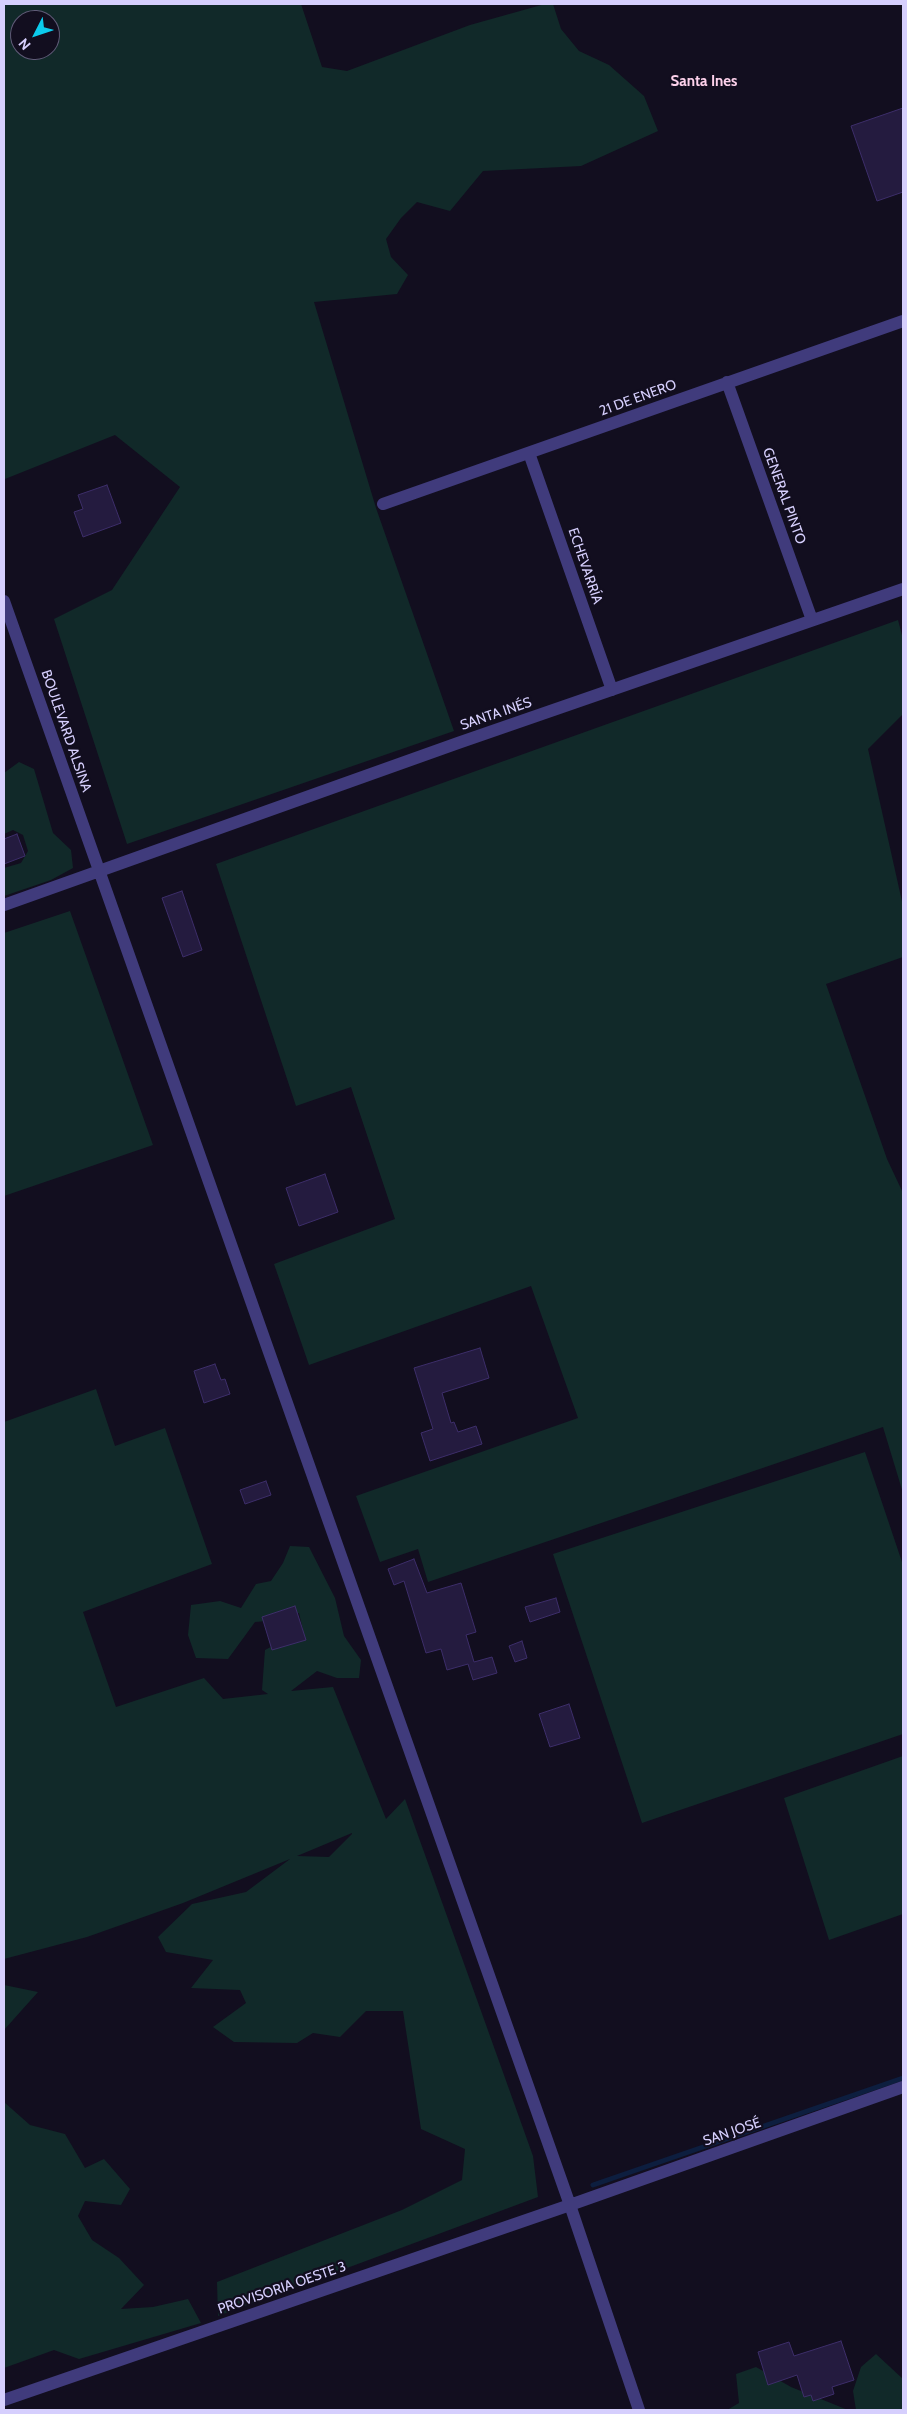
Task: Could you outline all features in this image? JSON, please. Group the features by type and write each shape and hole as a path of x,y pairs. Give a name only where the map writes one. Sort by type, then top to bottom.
{"street":[{"name":"21 DE ENERO","path":"383,504 903,321"},
{"name":"GENERAL PINTO","path":"727,382 812,620"},
{"name":"ECHEVARRÍA","path":"529,453 612,690"},
{"name":"SANTA INÉS","path":"4,905 903,589"},
{"name":"BOULEVARD ALSINA","path":"4,601 570,2205 639,2410"},
{"name":"SAN JOSÉ","path":"570,2205 903,2088"},
{"name":"PROVISORIA OESTE 3","path":"4,2400 570,2205"}],"green space":[{"path":"4,4 301,4 322,67 347,71 470,25 545,4 553,4 561,29 579,51 609,65 644,96 658,131 581,166 483,171 450,211 417,202 401,218 386,239 391,257 408,275 397,294 314,302 376,508 454,731 127,844 54,619 112,590 180,487 115,435 5,479"},
{"path":"898,620 903,639 903,714 868,749 903,906 903,957 826,984 887,1159 903,1193 903,1493 883,1427 428,1582 418,1549 380,1562 356,1496 578,1418 531,1286 309,1365 274,1264 395,1219 351,1087 296,1106 216,864"},
{"path":"19,762 34,769 53,833 71,850 73,868 51,880 4,896 4,868 21,863 28,851 23,835 13,830 4,834 4,773"},
{"path":"70,911 153,1145 4,1196 4,933"},
{"path":"96,1389 115,1446 165,1428 212,1564 83,1612 116,1707 204,1678 223,1699 268,1694 262,1690 265,1650 303,1630 299,1613 255,1622 228,1659 196,1658 188,1635 191,1605 220,1601 241,1608 256,1584 271,1581 283,1563 290,1546 309,1547 335,1598 344,1636 361,1660 359,1678 337,1678 317,1671 291,1691 333,1687 386,1819 405,1799 533,2156 538,2197 218,2316 217,2282 402,2210 462,2180 465,2149 421,2129 403,2011 366,2011 340,2037 313,2033 297,2043 234,2042 213,2027 246,2003 240,1990 191,1988 213,1960 166,1952 158,1937 192,1904 246,1892 290,1859 183,1903 87,1937 4,1959 4,1422","holes":["352,1833 352,1834 329,1857 297,1856"]},
{"path":"865,1452 903,1565 903,1734 642,1823 553,1554"},
{"path":"903,1756 903,1914 829,1940 784,1798"},
{"path":"4,1985 38,1992 4,2030"},
{"path":"4,2102 30,2125 65,2134 85,2168 104,2159 130,2189 121,2205 85,2201 78,2216 92,2240 119,2258 144,2285 121,2309 153,2307 188,2299 201,2323 79,2359 54,2350 4,2368"},
{"path":"876,2354 903,2379 903,2410 856,2410 853,2391 861,2367"},
{"path":"756,2367 791,2387 848,2410 727,2410 739,2403 736,2374"}],"building":[{"path":"903,108 903,192 877,201 851,126"},
{"path":"107,485 121,523 83,537 74,512 83,509 78,495"},
{"path":"17,834 25,856 4,864 4,839"},
{"path":"182,891 202,950 183,957 162,898"},
{"path":"325,1174 338,1212 299,1226 286,1188"},
{"path":"480,1348 489,1378 442,1393 451,1423 454,1422 458,1432 476,1426 482,1444 430,1461 421,1433 433,1429 414,1368"},
{"path":"215,1364 221,1380 225,1379 230,1394 204,1403 194,1371"},
{"path":"266,1481 271,1495 245,1504 240,1490"},
{"path":"414,1559 427,1593 461,1583 476,1632 466,1635 474,1662 492,1657 497,1673 473,1680 468,1664 447,1670 441,1649 426,1653 404,1581 394,1585 388,1569"},
{"path":"556,1598 560,1612 530,1622 525,1607"},
{"path":"295,1606 306,1640 272,1650 262,1617"},
{"path":"522,1641 527,1658 515,1662 509,1646"},
{"path":"569,1704 580,1738 550,1747 539,1714"},
{"path":"841,2341 854,2380 832,2387 834,2394 813,2401 811,2395 804,2397 797,2375 768,2385 758,2352 789,2342 794,2356"}],"waterway":[{"path":"593,2185 903,2078"}],"district":[{"name":"Santa Ines","path":"704,82"}]}
